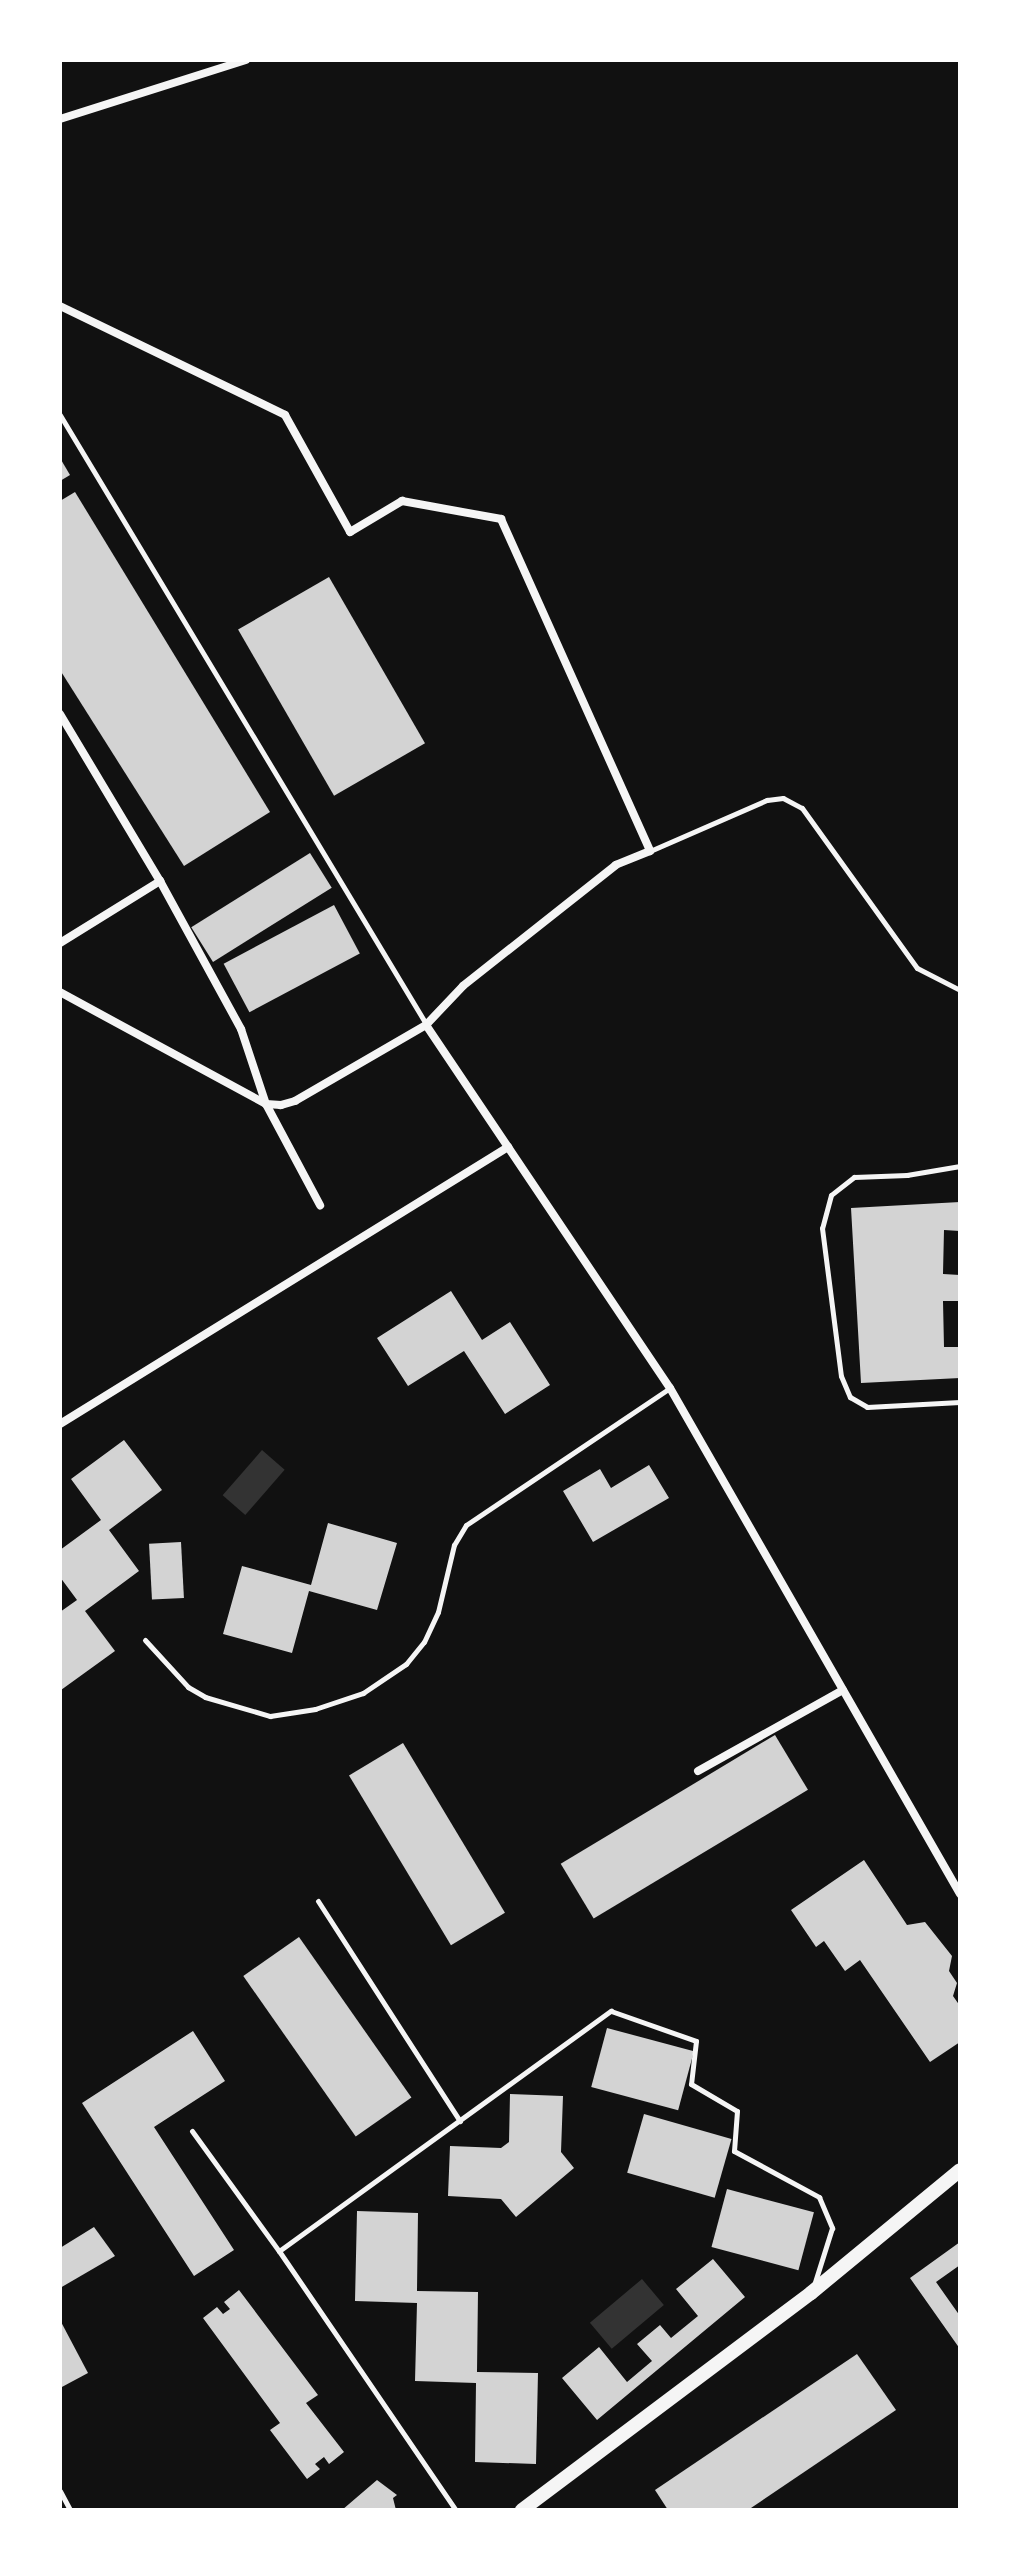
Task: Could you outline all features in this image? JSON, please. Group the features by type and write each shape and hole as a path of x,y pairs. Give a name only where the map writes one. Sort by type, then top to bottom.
{"main road":[{"path":"522,2510 811,2293 960,2170"}],"street":[{"path":"60,119 246,60"},
{"path":"60,306 285,415 350,532 402,501 501,519 650,851 616,865 463,986 426,1025 295,1101 266,1104 60,992"},
{"path":"60,714 160,881 241,1029 266,1104 320,1205"},
{"path":"60,943 160,881"},
{"path":"426,1025 670,1388 960,1894"},
{"path":"60,1424 508,1147"},
{"path":"698,1771 843,1690"}],"lane":[{"path":"60,415 426,1025"},
{"path":"650,851 767,800 783,798 802,808 917,968 960,990"},
{"path":"960,1166 907,1175 854,1177 831,1195 822,1228 841,1376 850,1397 867,1407 960,1402"},
{"path":"145,1640 188,1687 205,1697 270,1716 315,1709 363,1693 406,1664 424,1642 438,1612 454,1545 466,1525 670,1388"},
{"path":"318,1901 460,2121"},
{"path":"279,2251 611,2011 696,2041 691,2084 737,2111 734,2151 819,2197 832,2228 811,2293"},
{"path":"192,2131 279,2251 456,2510"},
{"path":"60,2491 70,2510"}],"shaded area":[{"path":"262,1450 285,1470 245,1515 223,1495"},
{"path":"642,2279 664,2305 612,2349 590,2323"}],"building":[{"path":"60,458 70,475 60,481"},
{"path":"75,492 270,812 184,866 60,670 60,501"},
{"path":"329,577 425,743 334,796 238,630"},
{"path":"310,853 332,888 213,962 191,927"},
{"path":"334,905 360,954 249,1012 224,964"},
{"path":"960,1202 960,1231 944,1230 943,1274 960,1275 960,1301 943,1301 944,1347 960,1347 960,1378 861,1383 851,1208"},
{"path":"451,1291 482,1340 510,1322 550,1385 505,1414 464,1351 408,1386 377,1338"},
{"path":"124,1440 162,1490 109,1530 139,1571 85,1611 115,1651 61,1690 60,1612 77,1600 60,1577 60,1550 101,1520 71,1479"},
{"path":"649,1465 669,1498 593,1542 563,1491 600,1469 611,1488"},
{"path":"328,1523 397,1543 377,1610 309,1591 292,1653 223,1634 242,1566 311,1585"},
{"path":"181,1542 184,1598 152,1600 149,1544"},
{"path":"775,1735 808,1790 594,1919 561,1864"},
{"path":"403,1743 505,1913 451,1945 349,1775"},
{"path":"864,1860 907,1925 925,1922 952,1956 949,1971 957,1983 953,1996 960,2006 960,2042 930,2062 860,1960 845,1971 824,1941 816,1947 791,1910"},
{"path":"299,1937 411,2098 356,2137 243,1976"},
{"path":"607,2028 694,2051 678,2110 591,2087"},
{"path":"193,2031 225,2081 154,2127 234,2250 194,2276 82,2103"},
{"path":"510,2094 563,2096 561,2152 574,2168 516,2217 501,2199 448,2196 450,2146 501,2148 509,2142"},
{"path":"644,2114 731,2139 715,2198 627,2173"},
{"path":"727,2189 814,2212 798,2270 711,2247"},
{"path":"357,2211 418,2213 417,2291 478,2292 477,2372 538,2373 536,2464 475,2462 476,2383 415,2381 417,2303 355,2301"},
{"path":"94,2227 115,2256 60,2288 60,2248"},
{"path":"960,2242 960,2265 936,2282 960,2316 960,2349 910,2278"},
{"path":"713,2259 745,2297 597,2420 562,2378 599,2347 627,2382 652,2361 637,2344 660,2325 671,2338 698,2316 676,2289"},
{"path":"239,2290 318,2395 306,2403 344,2452 329,2464 324,2457 315,2464 320,2469 307,2479 270,2430 280,2423 203,2318 217,2307 223,2314 230,2309 224,2302"},
{"path":"60,2320 88,2373 60,2388"},
{"path":"857,2354 896,2410 748,2510 668,2510 655,2490"},
{"path":"377,2480 397,2495 393,2498 396,2510 342,2510"}]}
